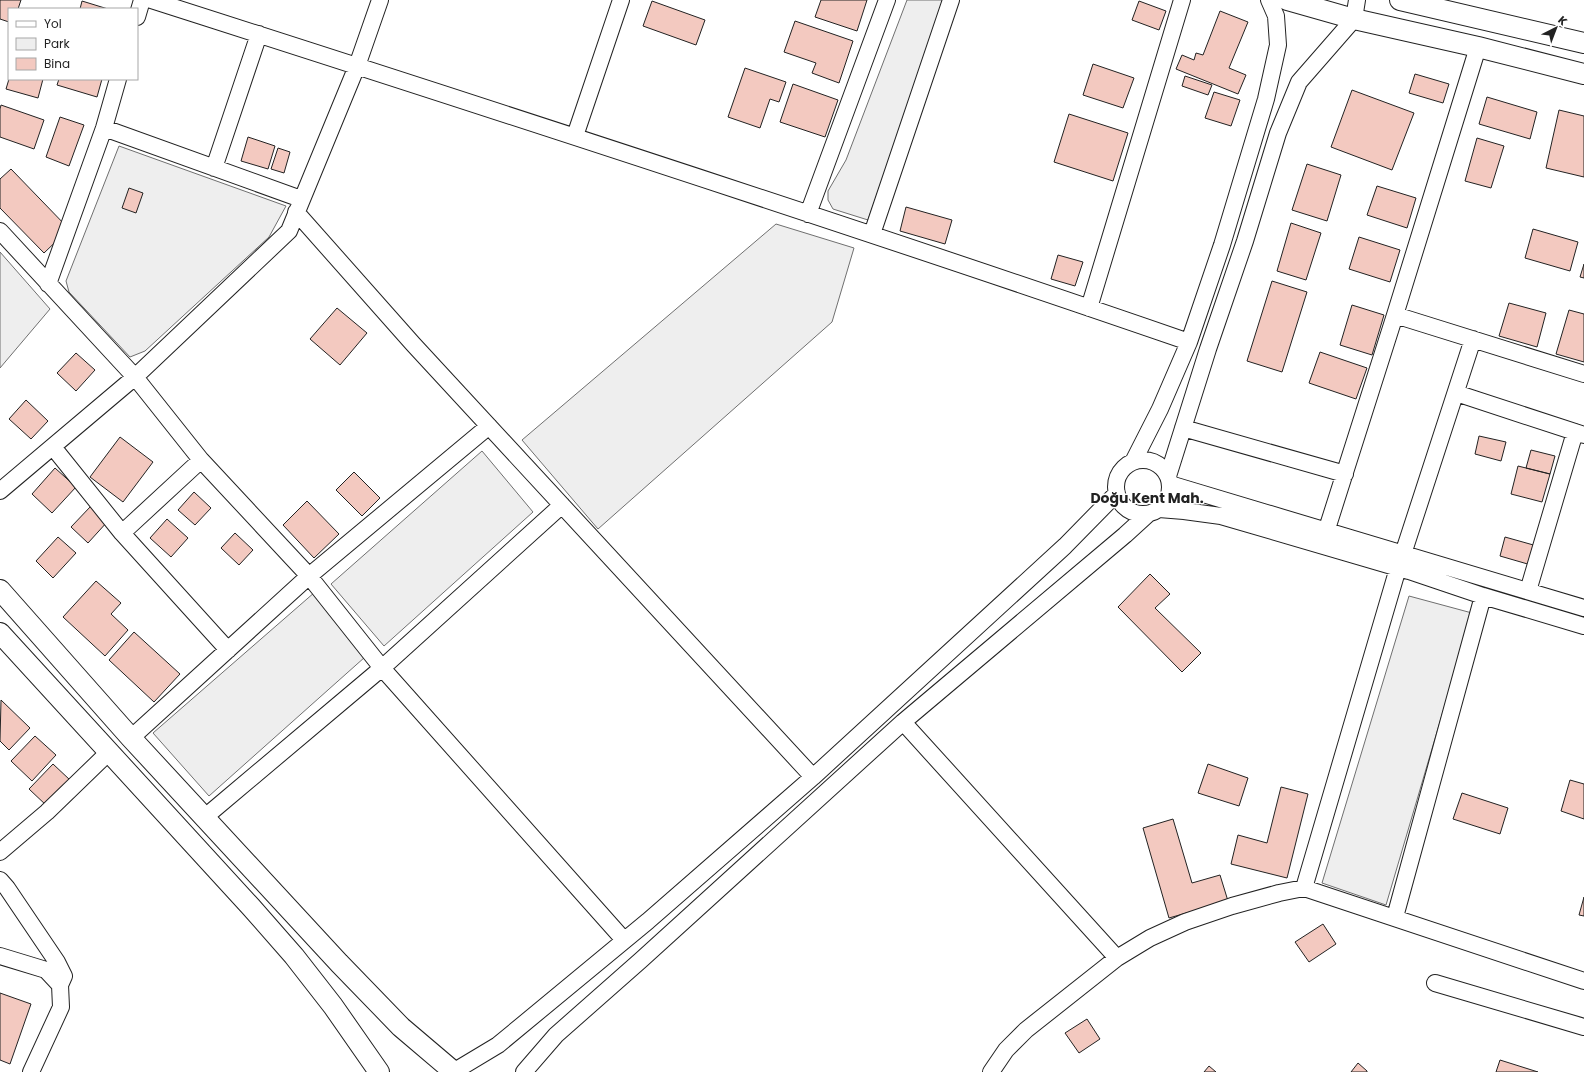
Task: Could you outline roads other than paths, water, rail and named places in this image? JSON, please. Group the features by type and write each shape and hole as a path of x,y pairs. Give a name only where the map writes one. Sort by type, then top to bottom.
{"main road":[{"path":"1287,0 1355,10 1478,47 1584,74"},
{"path":"1400,0 1584,43"},
{"path":"0,590 131,738 366,991 401,1027 453,1072"},
{"path":"0,633 294,956 333,1006 379,1072"}],"street":[{"path":"138,13 142,0"},
{"path":"151,0 575,136 872,234 1189,342"},
{"path":"0,491 136,377 289,230 357,66 380,0"},
{"path":"575,136 621,0"},
{"path":"808,214 887,0"},
{"path":"872,234 951,0"},
{"path":"1089,308 1182,0"},
{"path":"1132,462 1160,409 1189,342 1222,245 1266,100 1278,45 1276,16 1269,0"},
{"path":"524,1072 556,1035 641,960 903,722 1167,500 1170,493 1169,480 1183,428 1208,349 1246,242 1278,133 1299,82 1355,10"},
{"path":"214,168 259,34"},
{"path":"1326,532 1396,315 1478,47"},
{"path":"48,284 104,128 118,80"},
{"path":"104,128 214,168 298,206 413,344 812,777"},
{"path":"0,233 136,377 202,460 309,576 382,668 624,940"},
{"path":"1396,315 1584,374"},
{"path":"1304,888 1401,561 1473,339"},
{"path":"1456,393 1580,433 1528,591"},
{"path":"131,738 309,576 489,426"},
{"path":"1183,428 1345,474"},
{"path":"53,447 122,533 228,650"},
{"path":"122,533 202,460"},
{"path":"1584,608 1528,591 1401,561 1221,516 1184,511 1140,514 1132,512 1125,507 1116,493 1117,479 1125,466 1132,462 1149,460 1157,463 1163,469 1169,480 1326,532 1401,561 1483,596 1584,626"},
{"path":"453,1072 498,1045 648,921 812,777 1065,546 1116,493"},
{"path":"205,817 382,668 562,505"},
{"path":"1395,918 1483,596"},
{"path":"903,722 1117,958"},
{"path":"0,852 47,812 109,752"},
{"path":"0,880 57,962 64,976 60,985 61,1007 31,1072"},
{"path":"991,1072 1006,1050 1026,1030 1117,958 1150,938 1185,922 1232,906 1279,893 1304,888 1584,981"},
{"path":"0,956 46,970 60,985"},
{"path":"1435,983 1584,1027"}],"district":[{"name":"Doğu Kent Mah.","path":"1147,498"}]}
